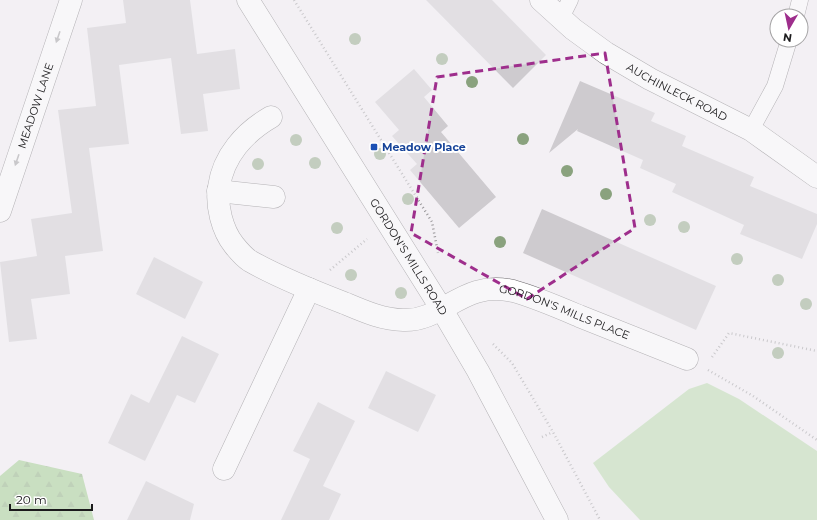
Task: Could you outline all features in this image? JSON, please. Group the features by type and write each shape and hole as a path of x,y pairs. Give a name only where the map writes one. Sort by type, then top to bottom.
{"street":[{"name":"MEADOW LANE","path":"0,211 71,0"},
{"name":"GORDON'S MILLS ROAD","path":"248,0 441,308 478,371 557,520"},
{"name":"AUCHINLECK ROAD","path":"541,0 566,9 606,53 650,79 751,130 817,177"},
{"path":"271,118 258,125 245,136 226,161 220,176 218,191 226,233 234,246 249,260 312,290 376,316 404,320 426,316 441,308"},
{"path":"218,191 274,197"},
{"name":"GORDON'S MILLS PLACE","path":"441,308 459,298 484,289 512,291 545,302 696,364"},
{"path":"224,469 312,290"}],"lane":[{"path":"751,130 775,86 787,48"}],"path":[{"path":"294,0 432,222 439,256"},
{"path":"312,290 321,278 364,242 390,226"},
{"path":"817,351 729,333 696,364 753,396 817,440"},
{"path":"491,342 512,363 553,432 600,520"}],"highlighted area":[{"path":"605,53 635,228 527,299 411,233 437,77"}],"green space":[{"path":"707,383 739,399 817,451 817,520 640,520 609,487 593,463 689,389"},
{"path":"19,460 82,474 94,520 0,520 0,476"}],"building":[{"path":"123,0 190,0 197,54 235,49 240,89 203,94 208,131 181,134 171,58 119,65 129,144 89,148 103,251 65,256 70,294 31,299 37,339 9,342 0,262 37,256 31,219 72,213 58,110 96,106 87,28 126,23"},
{"path":"426,0 492,0 546,55 513,88"},
{"path":"414,69 432,90 424,97 448,126 441,132 496,197 459,228 410,170 417,164 392,136 399,130 375,102"},
{"path":"580,81 655,113 651,121 686,136 682,146 754,177 750,186 817,214 817,224 802,259 740,234 744,225 672,192 676,184 640,168 643,160 577,131 578,129 549,153"},
{"path":"542,209 716,286 696,330 523,253"},
{"path":"154,257 203,282 185,319 136,294"},
{"path":"182,336 219,354 195,403 177,395 145,461 108,443 131,394 149,403"},
{"path":"386,371 436,395 418,432 368,408"},
{"path":"318,402 355,421 323,486 341,494 329,520 281,520 310,459 293,451"},
{"path":"146,481 194,504 190,520 127,520"}],"place":[{"name":"Meadow Place","path":"374,147"}]}
